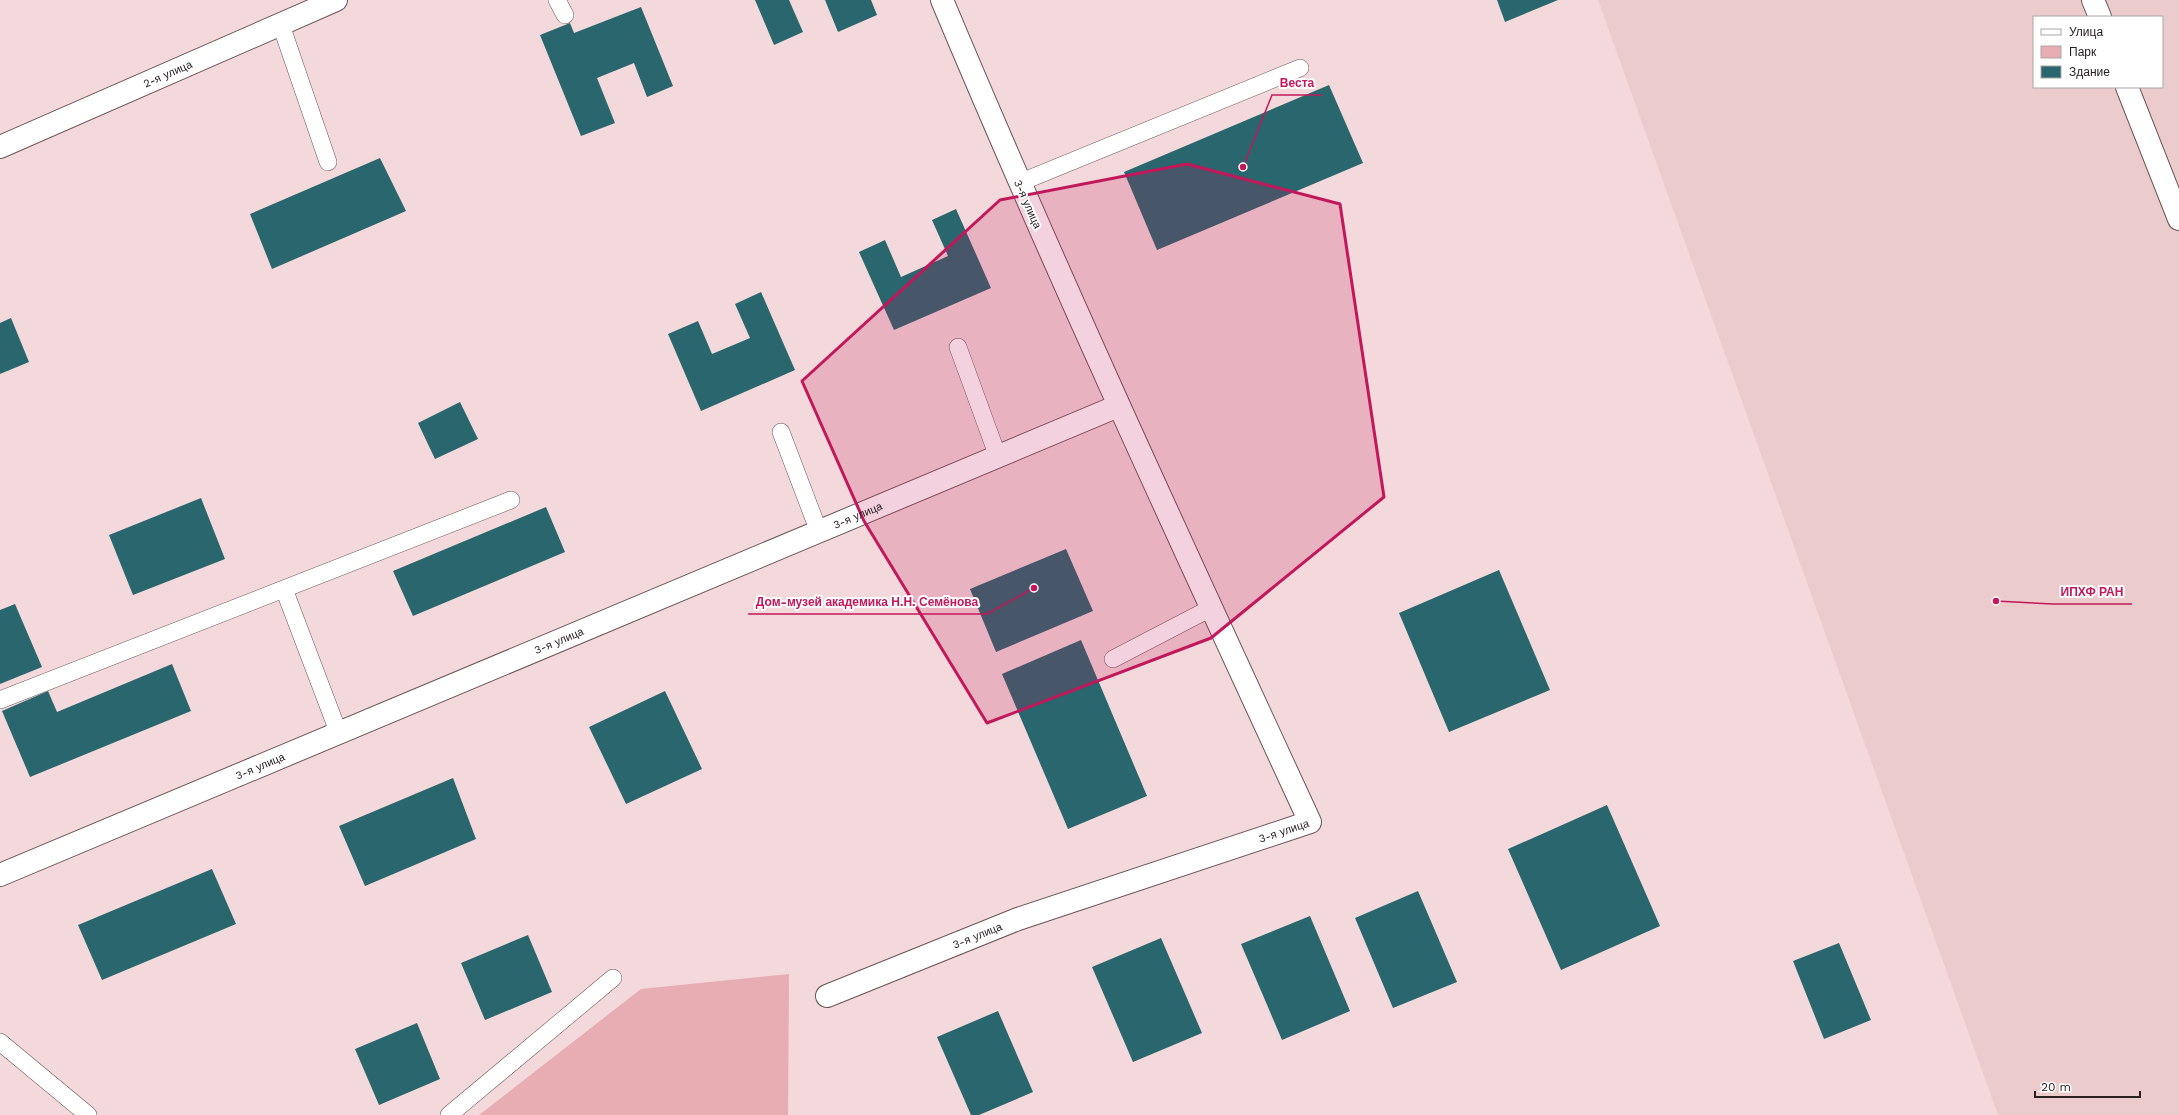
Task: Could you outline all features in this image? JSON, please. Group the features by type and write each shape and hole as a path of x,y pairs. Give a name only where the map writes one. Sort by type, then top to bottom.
{"street":[{"name":"2-я улица","path":"0,147 336,0"},
{"name":"3-я улица","path":"827,996 1018,919 1310,822 1118,406 1019,183 942,0"},
{"path":"2093,0 2100,16"},
{"path":"2127,88 2179,219"},
{"name":"3-я улица","path":"0,875 1118,406"}],"lane":[{"path":"557,0 565,15"},
{"path":"281,25 328,162"},
{"path":"1019,183 1300,68"},
{"path":"958,347 998,456"},
{"path":"781,432 819,532"},
{"path":"0,700 511,500"},
{"path":"284,589 339,734"},
{"path":"1113,659 1212,608"},
{"path":"449,1115 613,978"},
{"path":"0,1042 88,1115"}],"highlighted area":[{"path":"1187,164 1340,204 1384,497 1211,638 987,723 864,521 802,381 1000,200"}],"shaded area":[{"path":"1598,0 2179,0 2179,1115 1998,1115"}],"green space":[{"path":"789,974 788,1115 479,1115 641,989"}],"building":[{"path":"755,0 789,0 803,32 774,45"},
{"path":"825,0 871,0 877,15 838,32"},
{"path":"1497,0 1558,0 1505,22"},
{"path":"641,7 673,86 647,97 634,63 597,78 615,123 581,136 540,35 570,23 574,33"},
{"path":"1329,85 1363,163 1157,250 1124,172"},
{"path":"380,158 406,211 272,269 250,214"},
{"path":"956,209 991,288 894,330 859,252 885,240 901,277 948,256 932,220"},
{"path":"761,292 795,370 701,411 668,334 698,321 712,354 750,338 735,304"},
{"path":"11,318 29,362 0,374 0,323"},
{"path":"460,402 478,439 435,459 418,423"},
{"path":"201,498 225,559 133,595 109,535"},
{"path":"546,507 565,552 413,616 393,571"},
{"path":"1066,549 1093,611 996,652 970,589"},
{"path":"1499,570 1550,690 1449,732 1399,613"},
{"path":"15,604 42,667 0,684 0,610"},
{"path":"1081,640 1147,796 1068,829 1002,674"},
{"path":"172,664 191,711 30,777 2,711 48,691 57,712"},
{"path":"665,691 702,769 626,804 589,727"},
{"path":"453,778 476,839 365,886 339,826"},
{"path":"1607,805 1660,926 1561,970 1508,849"},
{"path":"212,869 236,924 102,980 78,925"},
{"path":"1418,891 1457,982 1393,1008 1355,918"},
{"path":"1310,916 1350,1011 1282,1040 1241,944"},
{"path":"528,935 552,992 485,1020 461,963"},
{"path":"1161,938 1202,1033 1133,1062 1092,967"},
{"path":"1839,943 1871,1020 1824,1039 1793,961"},
{"path":"998,1011 1033,1092 979,1115 971,1115 937,1037"},
{"path":"417,1023 440,1079 379,1105 355,1049"}],"place":[{"name":"Веста","path":"1243,167"},
{"name":"Дом-музей академика Н.Н. Семёнова","path":"1034,588"},
{"name":"ИПХФ РАН","path":"1996,601"}]}
